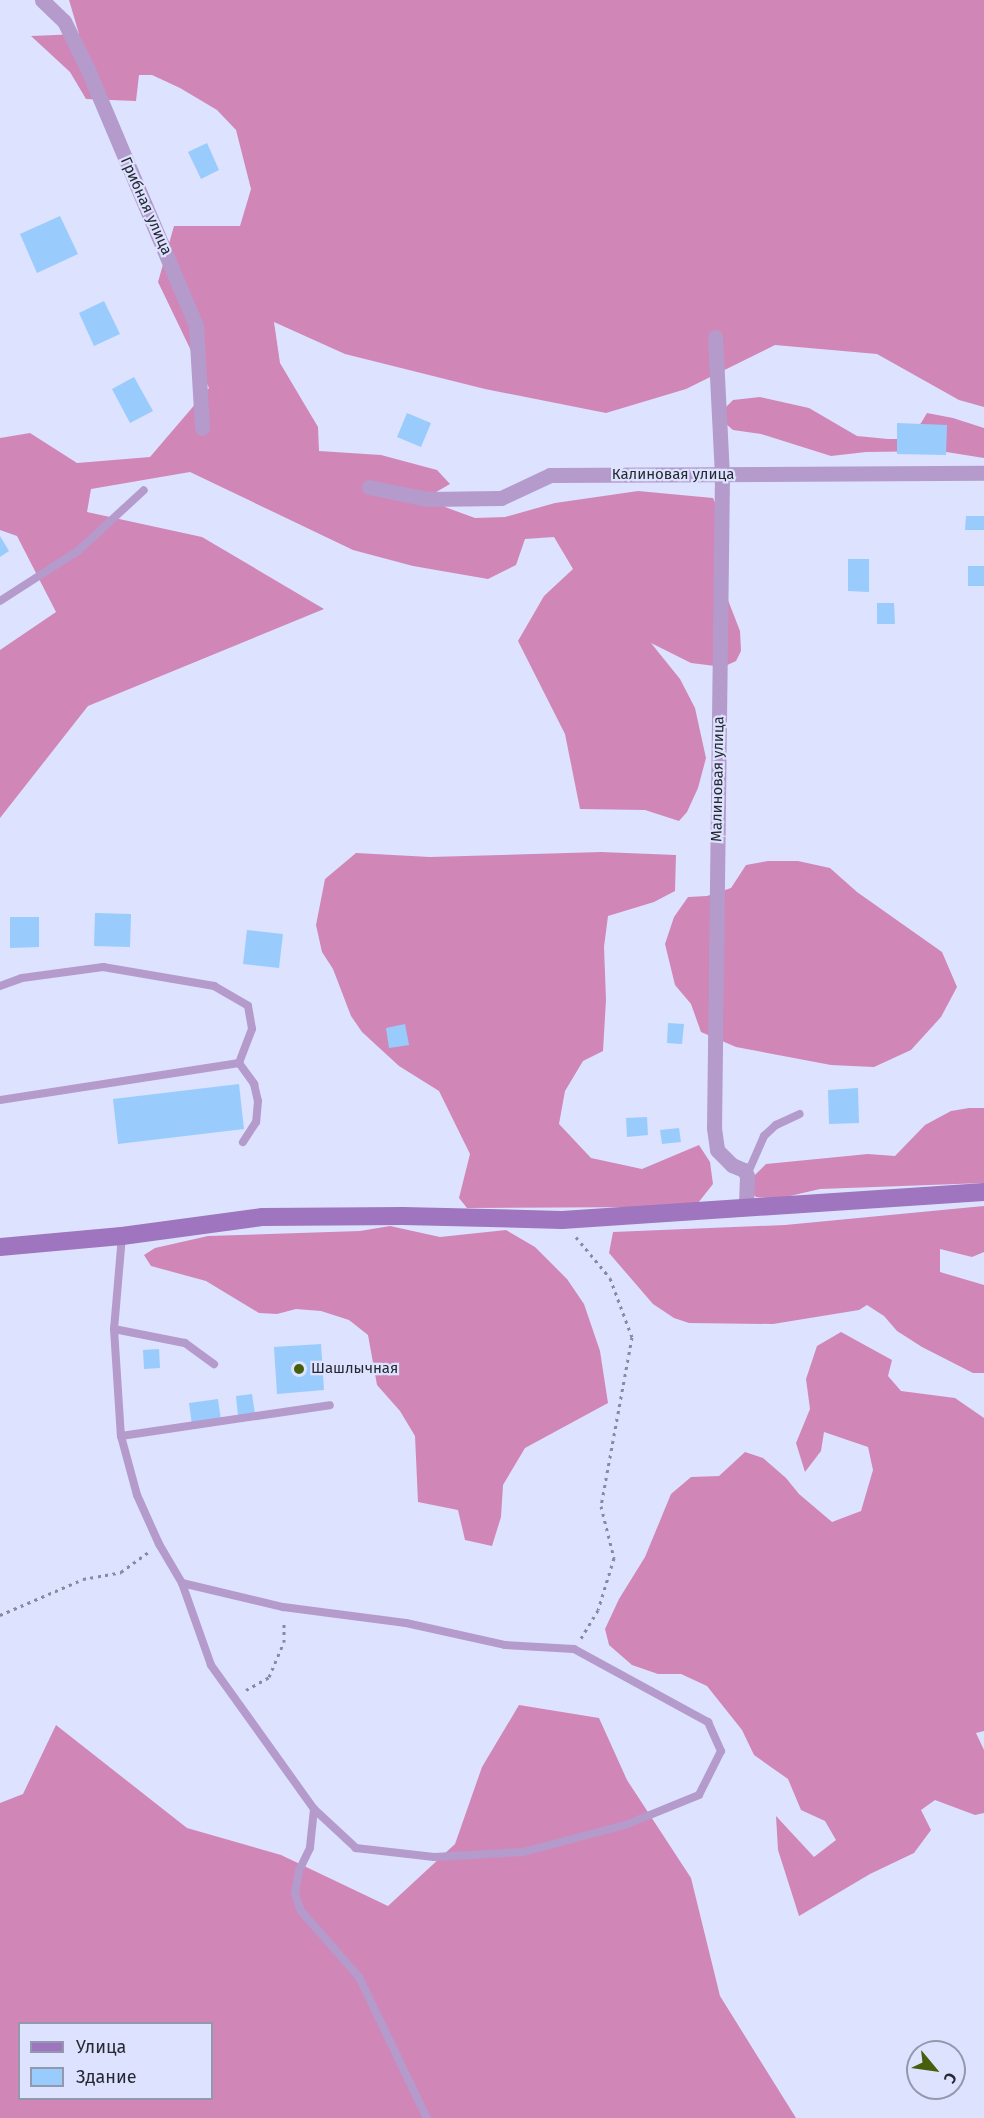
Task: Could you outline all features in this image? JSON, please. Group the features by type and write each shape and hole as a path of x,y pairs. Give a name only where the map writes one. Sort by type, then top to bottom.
{"main road":[{"path":"0,1247 122,1236 262,1217 403,1216 561,1220 984,1192"}],"street":[{"name":"Грибная улица","path":"42,0 64,21 88,70 196,326 202,428"},
{"name":"Малиновая улица","path":"715,337 722,475 714,1128 717,1150 732,1165 744,1170 747,1176"},
{"name":"Калиновая улица","path":"369,487 427,499 501,498 550,475 984,473"},
{"path":"746,1207 747,1176"}],"lane":[{"path":"0,601 79,550 144,490"},
{"path":"0,986 22,978 103,967 214,986 248,1006 252,1029 239,1063"},
{"path":"0,1100 239,1063"},
{"path":"239,1063 254,1084 258,1101 256,1122 243,1142"},
{"path":"747,1176 764,1136 776,1125 800,1114"},
{"path":"122,1236 114,1329 121,1436 137,1496 159,1544 183,1583 212,1665 314,1809 356,1848 434,1857 523,1852 625,1825 699,1795 721,1751 708,1722 574,1649 505,1645 405,1623 283,1607 183,1583"},
{"path":"114,1329 184,1343 214,1364"},
{"path":"121,1436 330,1406"},
{"path":"314,1809 310,1848 299,1871 295,1894 301,1911 359,1977 427,2118"}],"path":[{"path":"561,1220 610,1278 632,1337 601,1506 614,1558 598,1610 574,1649"},
{"path":"0,1615 83,1579 121,1572 159,1544"},
{"path":"234,1696 269,1677 284,1642 283,1607"}],"shaded area":[{"path":"69,0 984,0 984,407 959,400 877,354 775,345 686,389 606,413 485,389 345,354 274,322 280,363 318,427 319,451 381,455 437,470 450,484 431,495 445,507 475,518 505,517 555,503 638,491 713,498 722,519 726,595 740,631 741,651 736,661 723,667 691,663 651,643 680,679 695,708 706,758 698,788 687,812 679,821 645,810 580,809 565,734 518,641 544,596 573,569 554,537 525,539 516,565 488,579 413,566 353,550 190,472 91,489 87,512 202,537 324,609 88,706 0,818 0,650 56,612 17,536 0,530 0,438 30,433 77,463 150,457 209,388 158,282 174,226 240,226 251,189 236,130 217,110 180,88 152,75 139,75 136,101 86,99 70,72 31,36 79,34"},
{"path":"760,397 809,408 857,436 904,439 921,423 927,413 953,418 984,428 984,458 940,451 866,452 831,456 761,434 733,430 717,416 733,400"},
{"path":"601,852 676,855 675,891 654,902 608,916 604,947 606,1000 603,1051 583,1061 565,1091 559,1124 591,1158 642,1169 699,1145 710,1162 713,1184 698,1203 653,1207 467,1208 459,1198 470,1154 439,1091 399,1066 362,1032 351,1016 333,969 322,952 316,925 325,879 356,853 430,857"},
{"path":"768,861 798,861 830,868 857,892 942,952 957,987 941,1017 911,1050 874,1067 831,1065 736,1047 701,1032 691,1004 675,985 665,944 674,917 688,897 707,896 731,888 746,865"},
{"path":"984,1108 984,1183 820,1189 777,1199 756,1197 744,1186 766,1164 868,1154 895,1156 925,1125 951,1111"},
{"path":"984,1206 984,1252 972,1257 940,1249 940,1272 984,1285 984,1373 973,1373 922,1347 897,1331 884,1316 867,1305 859,1310 773,1324 689,1323 674,1318 653,1304 609,1253 613,1232 785,1225"},
{"path":"390,1226 440,1237 506,1230 535,1247 567,1279 584,1304 600,1351 608,1403 525,1448 503,1485 501,1517 492,1546 465,1540 458,1510 418,1502 415,1436 400,1411 377,1385 368,1335 349,1320 321,1311 296,1309 277,1314 259,1313 206,1281 151,1266 144,1255 155,1248 208,1236 360,1231"},
{"path":"841,1332 892,1360 888,1376 901,1391 955,1398 984,1418 984,1731 976,1733 984,1750 984,1813 975,1815 935,1800 921,1810 931,1830 914,1853 870,1874 799,1916 778,1850 776,1816 814,1857 836,1840 825,1821 801,1810 788,1779 754,1755 742,1730 707,1686 681,1674 658,1674 632,1665 609,1645 605,1629 619,1599 645,1557 671,1494 691,1477 719,1476 745,1452 763,1458 786,1478 799,1494 832,1522 861,1511 873,1470 868,1447 824,1432 821,1451 805,1472 796,1443 810,1409 806,1379 817,1346"},
{"path":"519,1705 599,1718 627,1780 691,1878 720,1996 796,2118 0,2118 0,1803 23,1794 56,1725 187,1828 281,1855 388,1906 455,1844 482,1767"}],"building":[{"path":"207,143 219,170 201,179 188,152"},
{"path":"60,216 78,254 37,273 20,234"},
{"path":"104,301 120,334 94,346 79,313"},
{"path":"134,377 153,411 130,423 112,389"},
{"path":"407,413 431,423 421,447 397,437"},
{"path":"897,423 947,425 946,455 897,454"},
{"path":"966,516 984,516 984,530 965,530"},
{"path":"0,536 9,551 0,557"},
{"path":"848,559 869,559 869,592 848,591"},
{"path":"968,566 984,566 984,586 968,586"},
{"path":"877,603 894,603 895,624 877,624"},
{"path":"95,913 131,914 130,947 94,946"},
{"path":"10,917 39,917 39,947 10,948"},
{"path":"247,930 283,934 279,968 243,964"},
{"path":"668,1023 684,1024 682,1044 667,1043"},
{"path":"405,1024 409,1045 389,1048 386,1028"},
{"path":"239,1084 244,1129 118,1144 113,1099"},
{"path":"858,1088 859,1123 829,1124 828,1090"},
{"path":"647,1117 648,1135 627,1137 626,1118"},
{"path":"679,1128 681,1142 662,1144 660,1130"},
{"name":"Шашлычная","path":"321,1344 324,1390 277,1394 274,1347"},
{"path":"159,1349 160,1368 144,1369 143,1350"},
{"path":"252,1394 255,1414 238,1416 236,1396"},
{"path":"218,1399 221,1420 192,1425 189,1403"}],"place":[{"name":"Шашлычная","path":"299,1369"}]}
